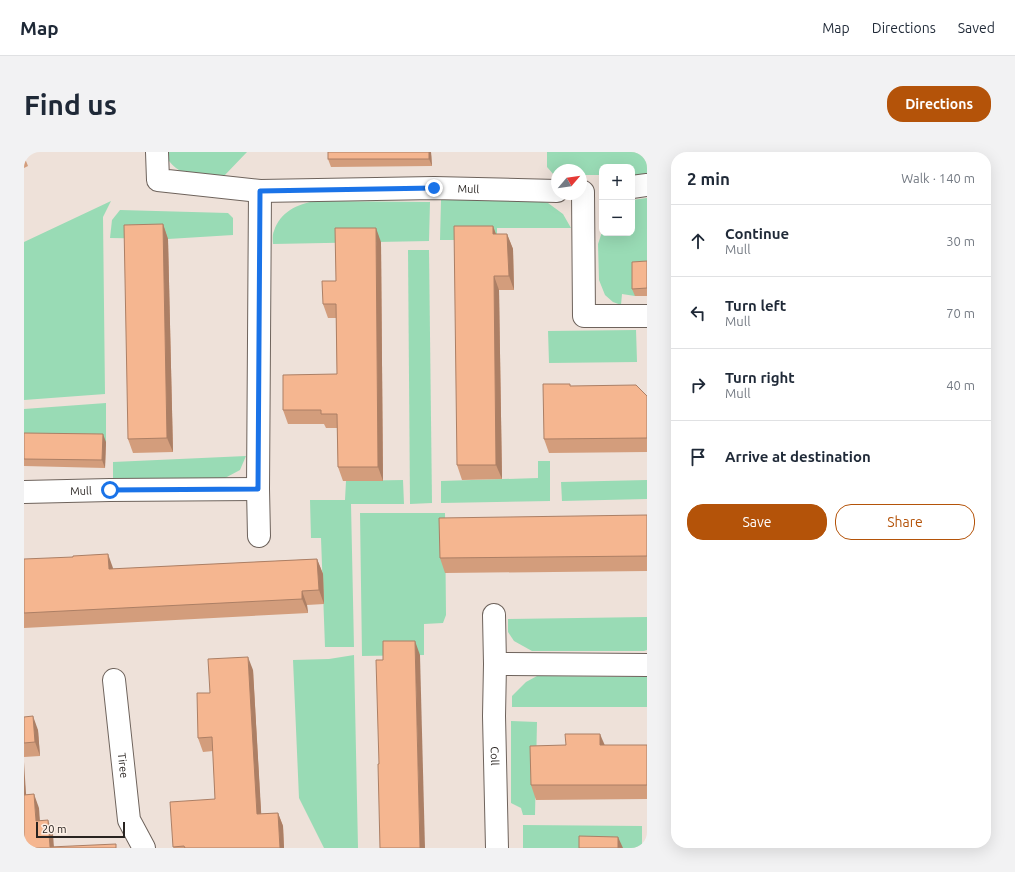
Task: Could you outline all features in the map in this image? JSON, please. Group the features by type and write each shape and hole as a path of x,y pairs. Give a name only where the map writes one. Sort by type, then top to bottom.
{"street":[{"name":"Mull","path":"157,152 158,180 260,191 434,188 551,191"},
{"path":"635,187 647,185"},
{"path":"259,536 260,191"},
{"path":"589,191 584,316 647,316"},
{"name":"Mull","path":"24,492 258,489"},
{"name":"Coll","path":"494,615 494,716 497,848"},
{"path":"495,664 647,665"},
{"name":"Tiree","path":"114,680 129,820 144,848"}],"green space":[{"path":"167,152 247,152 224,176 199,177 182,172 172,165 169,161"},
{"path":"547,152 647,152 647,176 635,176 635,164 599,164 599,175 587,175 587,164 551,164 551,172 547,167"},
{"path":"647,198 647,269 635,296 622,294 621,305 613,302 605,295 599,280 598,244 601,236 635,236 635,200"},
{"path":"441,200 533,200 548,203 563,214 571,228 497,228 497,240 440,240"},
{"path":"111,201 103,217 105,394 24,400 24,242"},
{"path":"316,201 430,202 429,241 273,244 274,231 280,219 285,214 302,204"},
{"path":"120,210 228,213 233,218 233,235 168,239 110,238 112,220"},
{"path":"408,250 429,250 432,503 410,504"},
{"path":"636,330 637,362 549,363 548,331"},
{"path":"106,403 106,442 24,441 24,409"},
{"path":"246,456 240,470 225,478 113,478 113,462"},
{"path":"538,461 550,461 550,501 441,503 441,481 538,478"},
{"path":"403,480 404,504 351,504 354,647 325,647 321,538 311,538 310,500 345,500 346,481"},
{"path":"647,480 647,499 562,501 561,482"},
{"path":"360,513 445,513 446,615 443,623 424,624 424,655 362,656"},
{"path":"647,617 647,650 644,651 532,651 514,641 508,632 508,619"},
{"path":"354,655 358,848 324,848 299,798 293,660 329,659"},
{"path":"537,676 647,677 647,707 512,707 512,696 526,682"},
{"path":"511,721 537,722 535,815 523,815 521,808 511,803"},
{"path":"523,825 642,826 642,848 523,848"}],"building":[{"path":"328,152 429,152 429,159 328,159"},
{"path":"163,224 167,438 128,439 124,225"},
{"path":"454,226 493,226 493,234 507,234 509,276 494,276 496,465 457,465"},
{"path":"335,228 376,228 378,467 338,467 337,414 321,414 321,410 283,410 283,375 337,374 336,304 323,304 322,281 336,281"},
{"path":"647,261 647,288 632,289 632,262"},
{"path":"543,384 570,384 570,386 636,385 647,396 647,438 544,439"},
{"path":"24,433 103,434 102,460 24,459"},
{"path":"647,515 647,556 440,558 439,518"},
{"path":"108,554 109,569 317,559 319,590 302,591 302,599 24,613 24,559"},
{"path":"383,641 415,641 420,848 380,848 376,660 383,660"},
{"path":"248,657 257,814 278,813 280,848 173,847 170,802 215,799 212,737 198,738 197,693 210,693 208,659"},
{"path":"33,716 35,742 24,743 24,717"},
{"path":"565,734 600,734 600,745 647,745 647,785 531,785 530,746 566,745"},
{"path":"34,794 36,821 48,820 50,847 116,844 116,848 24,848 24,795"},
{"path":"579,836 618,837 618,848 579,848"}],"route":[{"path":"110,490 258,489 260,191 434,188"}]}
